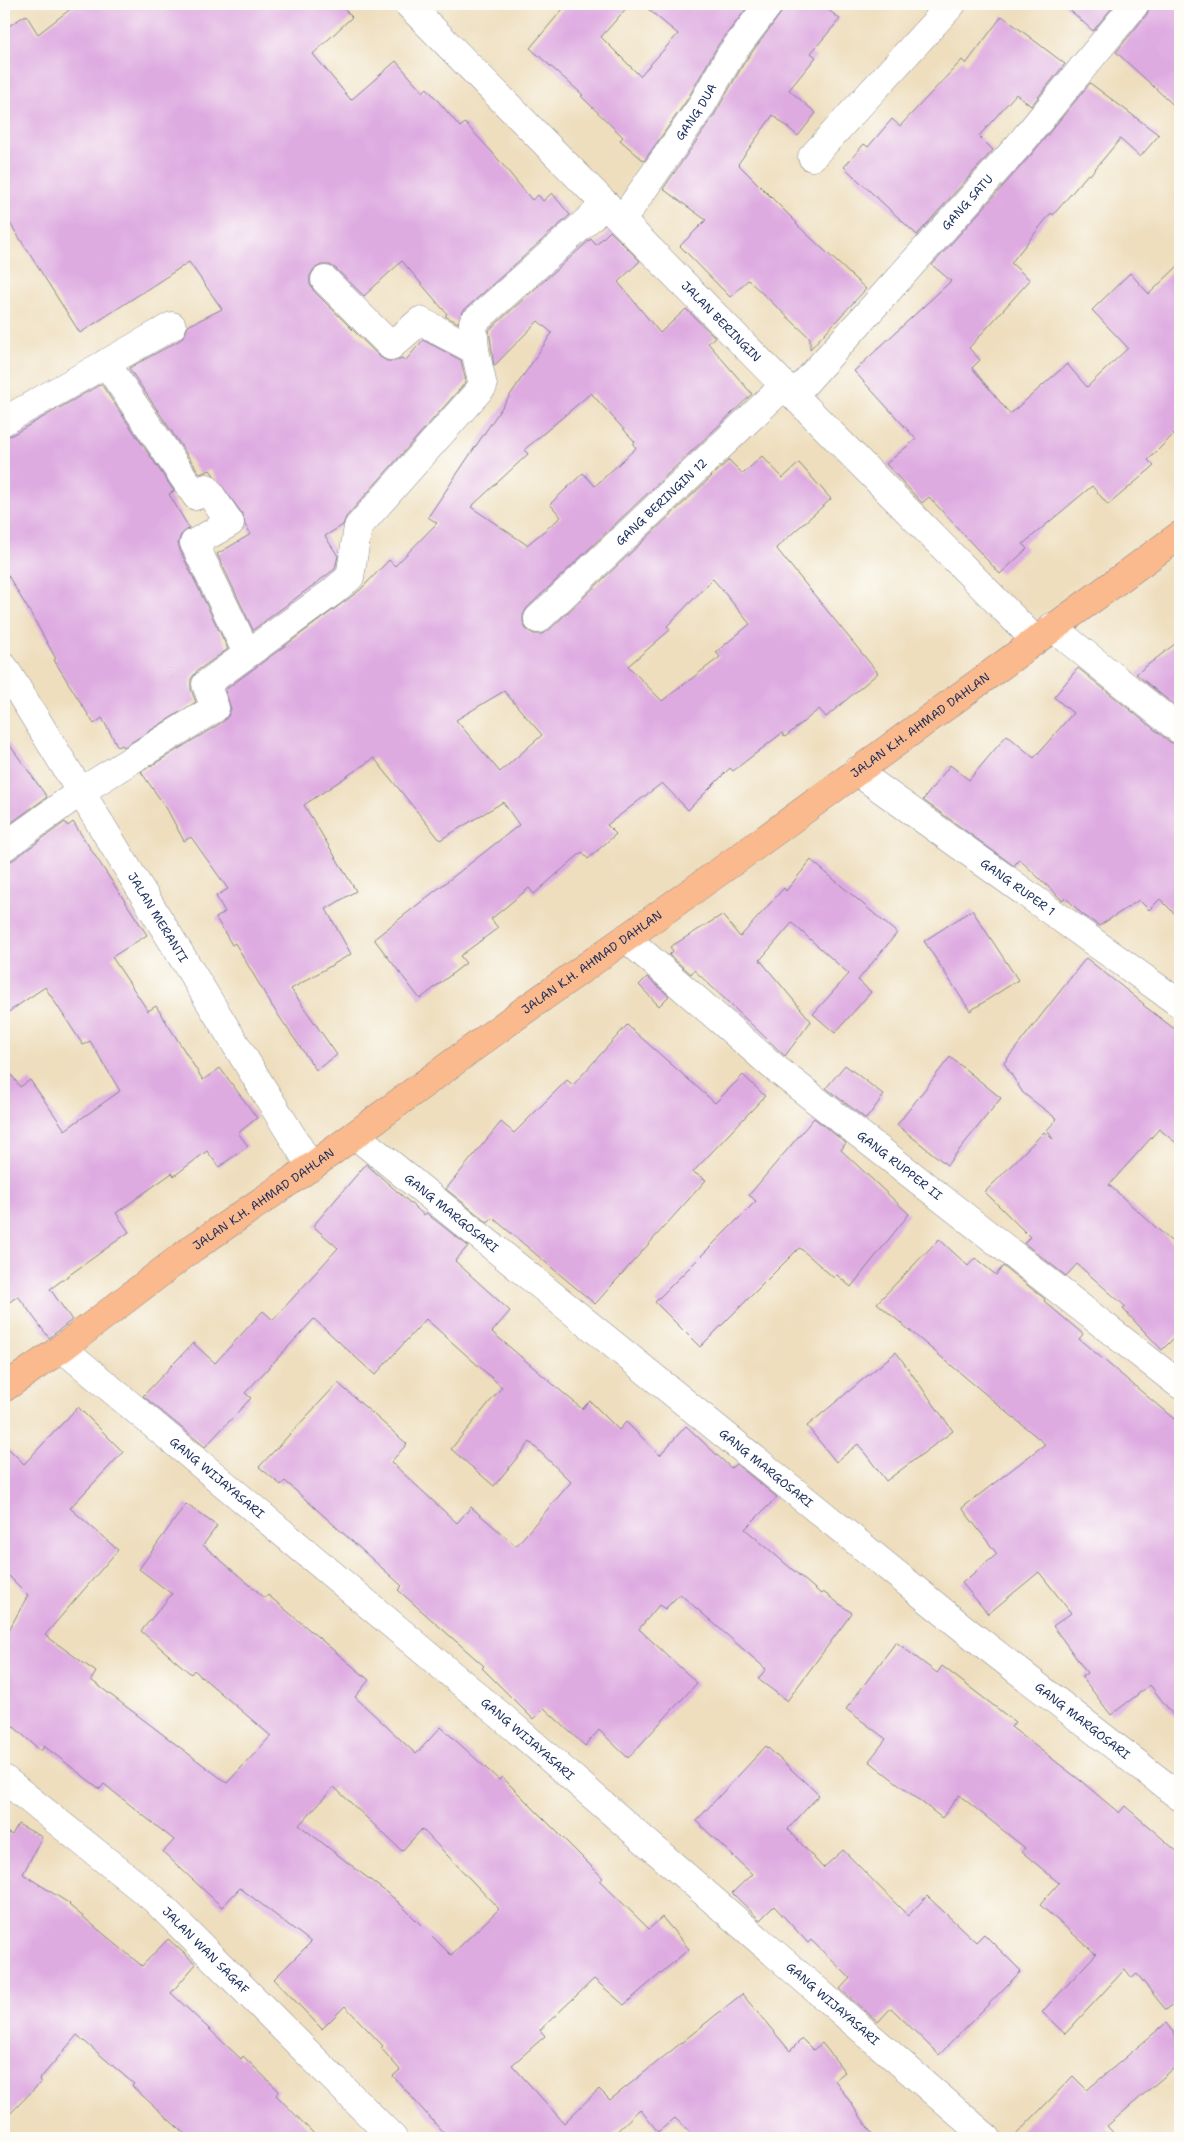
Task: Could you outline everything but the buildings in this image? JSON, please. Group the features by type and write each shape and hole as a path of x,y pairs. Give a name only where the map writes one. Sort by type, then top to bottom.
{"main road":[{"name":"JALAN K.H. AHMAD DAHLAN","path":"4,1388 62,1348 193,1248 311,1167 515,1017 754,847 1180,535"}],"street":[{"name":"JALAN BERINGIN","path":"408,4 789,391 1044,634 1180,730"},
{"name":"GANG DUA","path":"475,350 473,323 614,212 700,108 731,54 769,4"},
{"path":"812,157 952,4"},
{"name":"GANG SATU","path":"789,391 1019,145 1135,4"},
{"path":"4,847 80,792 215,708 206,684 331,593 350,576 358,528 482,386 475,350 420,321 391,346 325,280"},
{"path":"4,421 172,326"},
{"path":"106,363 196,496 206,488 230,524 194,543 247,653"},
{"name":"GANG BERINGIN 12","path":"538,619 789,391"},
{"name":"JALAN MERANTI","path":"7,679 80,792 311,1167"},
{"name":"GANG RUPER 1","path":"856,771 1180,1004"},
{"name":"GANG RUPPER II","path":"626,938 775,1068 1180,1385"},
{"name":"GANG MARGOSARI","path":"355,1135 968,1632 1180,1797"},
{"name":"GANG WIJAYASARI","path":"62,1348 500,1715 986,2138"},
{"name":"JALAN WAN SAGAF","path":"4,1779 154,1898 393,2138"}]}
